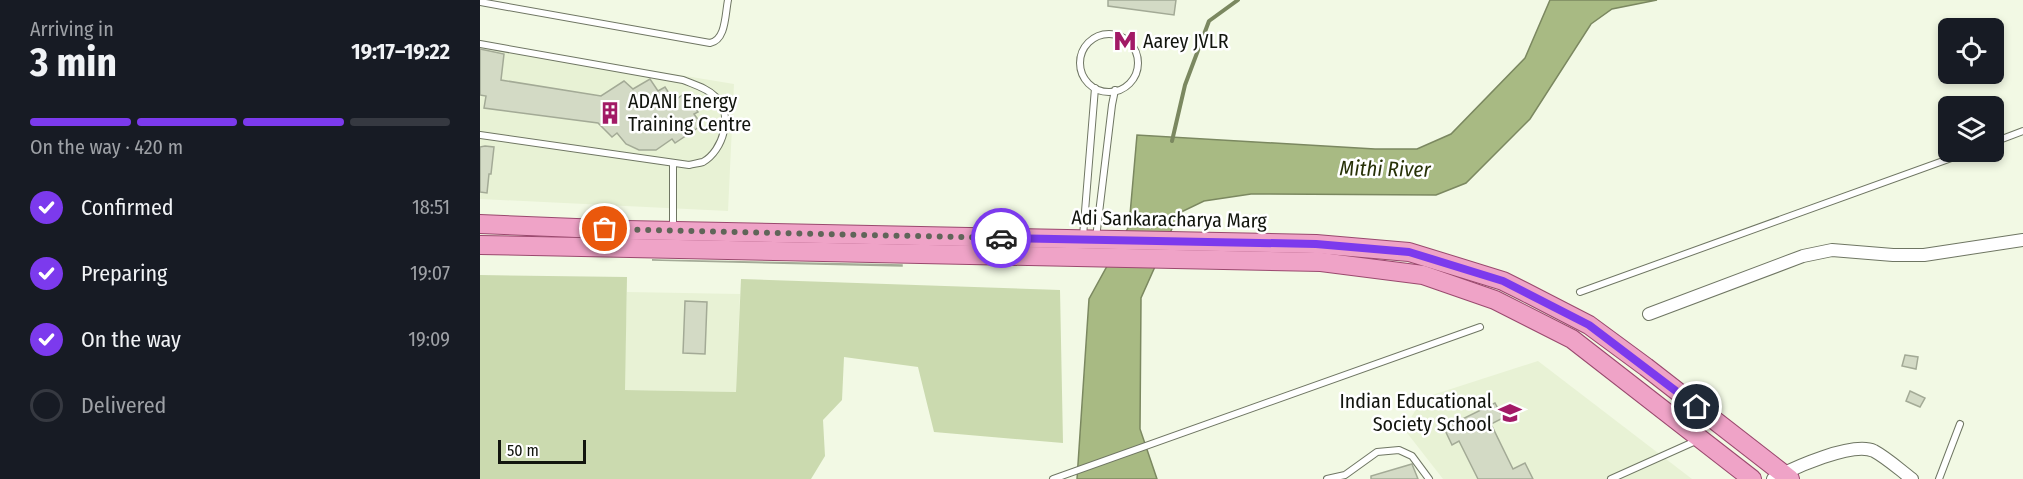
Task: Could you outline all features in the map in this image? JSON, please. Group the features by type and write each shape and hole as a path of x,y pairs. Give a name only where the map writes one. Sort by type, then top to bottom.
{"main road":[{"name":"Adi Sankaracharya Marg","path":"480,224 673,231 1316,244 1409,252 1503,281 1589,325 1646,367 1782,477"},
{"name":"Adi Sankaracharya Marg","path":"480,245 1321,262 1423,275 1495,300 1572,339 1748,478"}],"street":[{"path":"1649,314 1803,256 1832,250 1924,255 2023,240"},
{"path":"1782,477 1848,449 1862,448 1874,452 1912,479"}],"lane":[{"path":"480,2 710,43 717,42 721,37 728,0"},
{"path":"1109,34 1128,41 1137,59 1136,73 1132,79 1122,88 1115,90 1095,88 1085,79 1080,66 1085,46 1096,37 1109,34"},
{"path":"480,44 683,80 706,89 718,98 726,124 717,149 703,161 689,165 480,135"},
{"path":"1089,240 1095,88"},
{"path":"1089,240 1115,90"},
{"path":"2004,138 2023,131"},
{"path":"1580,292 1940,162"},
{"path":"673,163 673,231"},
{"path":"1053,479 1480,327"},
{"path":"1939,479 1960,424"},
{"path":"1611,479 1701,439"},
{"path":"1327,479 1345,475 1377,452 1399,450 1412,456 1429,479"}],"shaded area":[{"path":"480,42 734,84 728,211 480,199"},
{"path":"480,275 627,277 625,390 736,392 741,279 1060,290 1063,443 934,432 918,367 844,357 842,400 823,420 825,456 811,479 480,479"},
{"path":"627,292 740,294 736,392 624,390"},
{"name":"Indian Educational Society School","path":"1538,361 1692,479 1443,479 1404,429 1423,398"}],"water":[{"name":"Mithi River","path":"1550,0 1657,0 1612,9 1591,24 1530,119 1466,183 1436,195 1251,194 1204,201 1179,213 1141,298 1140,429 1157,479 1077,479 1089,299 1129,226 1137,135 1375,149 1417,149 1451,134 1525,58"}],"building":[{"path":"1108,0 1176,0 1174,15 1108,6"},
{"name":"ADANI Energy Training Centre","path":"480,49 504,54 501,80 601,96 624,81 633,89 650,79 658,91 665,87 674,101 685,93 698,112 694,114 702,125 675,143 672,139 656,150 639,150 626,144 617,133 612,137 598,123 484,108 486,96 480,95"},
{"path":"480,147 494,147 487,193 480,192"},
{"path":"652,260 902,265 902,266"},
{"path":"685,301 707,302 705,354 683,353"},
{"path":"1905,355 1918,357 1916,369 1902,366"},
{"path":"1910,391 1925,398 1920,407 1906,401"},
{"path":"1495,403 1503,418 1491,424 1513,469 1525,463 1533,479 1478,479 1459,441 1452,445 1444,428"},
{"path":"1412,464 1418,479 1371,479 1371,476"}],"waterway":[{"path":"1172,141 1185,85 1209,21 1238,0"}],"way so far":[{"path":"605,229 1001,238"}],"place":[{"name":"Aarey JVLR","path":"1125,41"},
{"name":"ADANI Energy Training Centre","path":"610,113"},
{"name":"Indian Educational Society School","path":"1510,413"}],"route":[{"path":"1001,238 1316,244 1409,252 1503,281 1589,325 1697,407"}]}
